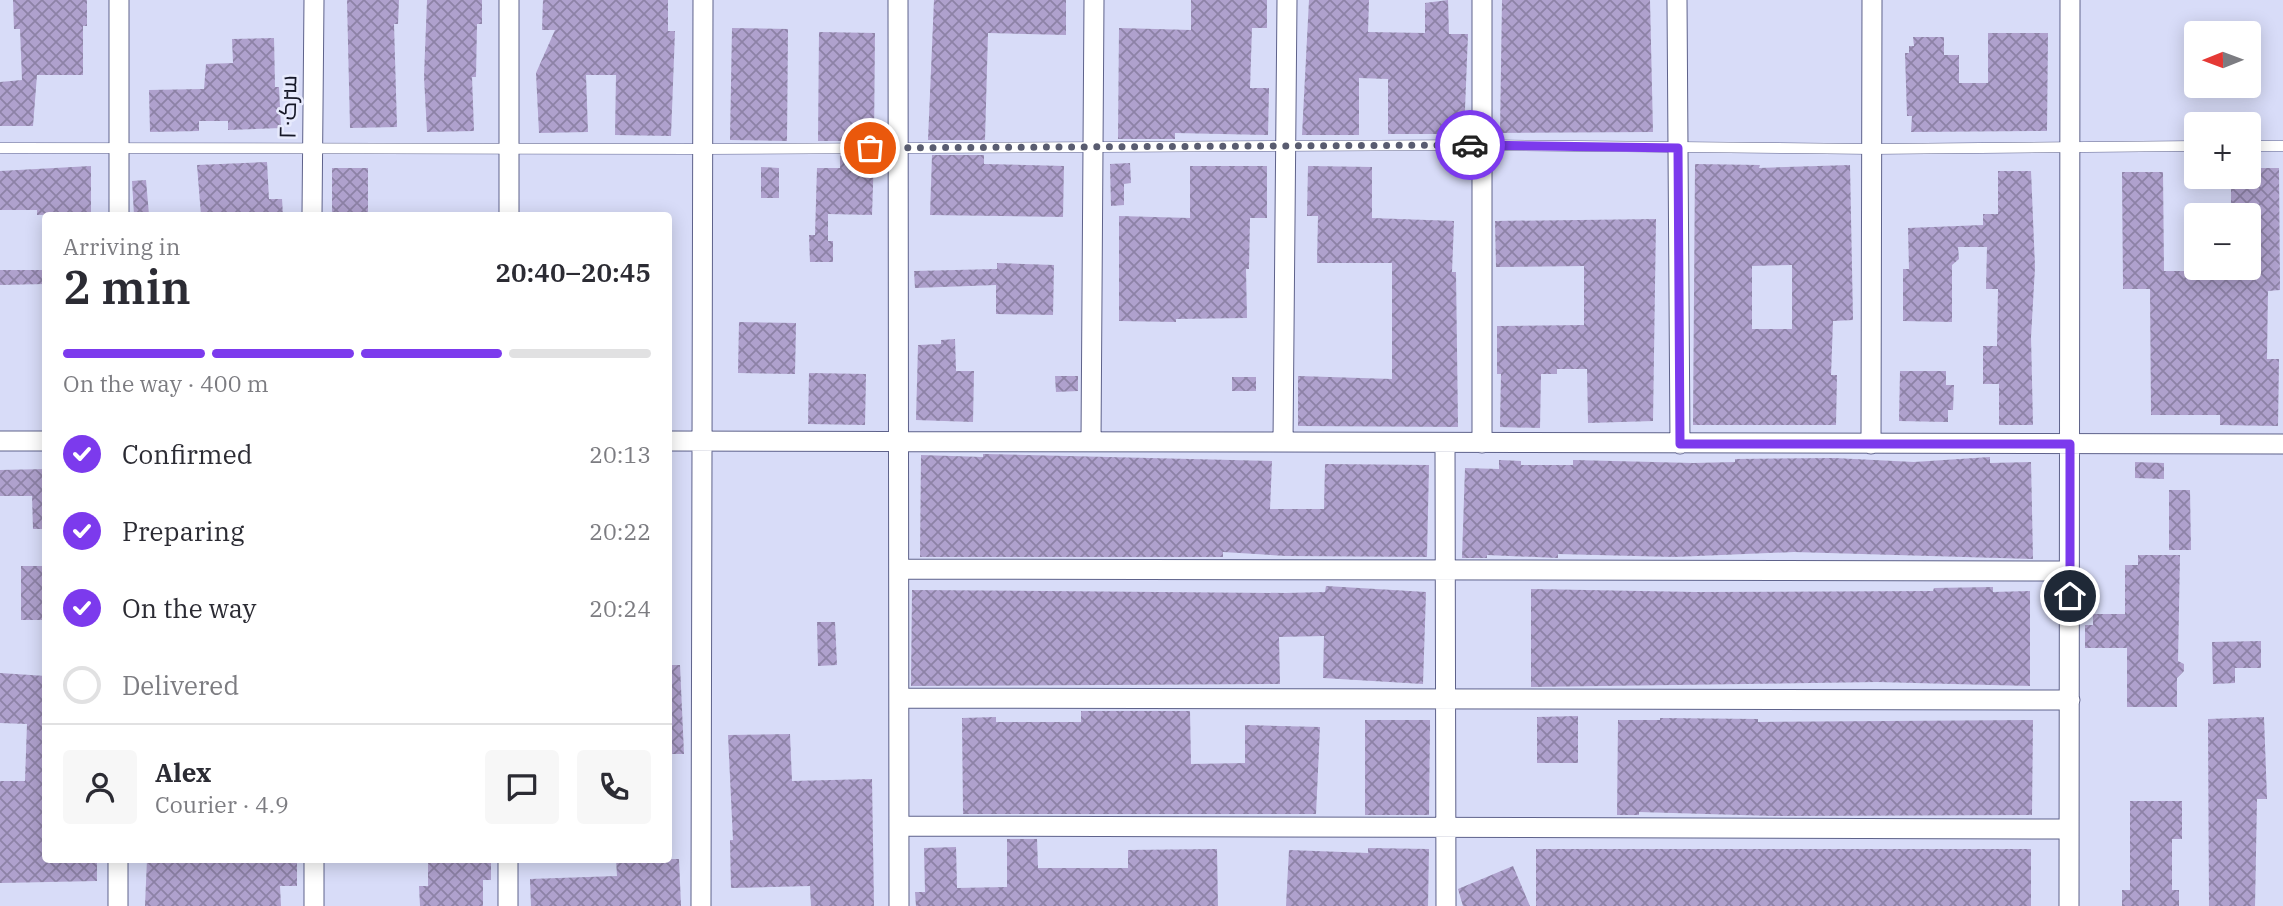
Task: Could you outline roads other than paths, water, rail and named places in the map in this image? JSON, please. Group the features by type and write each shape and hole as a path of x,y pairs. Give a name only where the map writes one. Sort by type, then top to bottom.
{"street":[{"path":"119,212 120,0"},
{"name":"سرک۲۰","path":"312,212 313,0"},
{"path":"509,0 509,212"},
{"path":"701,906 703,0"},
{"path":"898,0 899,906"},
{"path":"1091,442 1094,0"},
{"path":"1283,442 1287,0"},
{"path":"1482,0 1482,443"},
{"path":"1677,0 1680,444"},
{"path":"1871,444 1872,0"},
{"path":"2069,906 2070,0"},
{"path":"0,441 42,441"},
{"path":"672,441 2283,444"},
{"path":"1446,443 1446,906"},
{"path":"899,569 2070,570"},
{"path":"899,698 2070,700"},
{"path":"899,826 2070,829"},
{"path":"118,863 118,906"},
{"path":"314,863 314,906"},
{"path":"508,863 508,906"}],"lane":[{"path":"0,148 704,149 1482,145 1872,149 2184,146"},
{"path":"2261,146 2283,146"}]}
